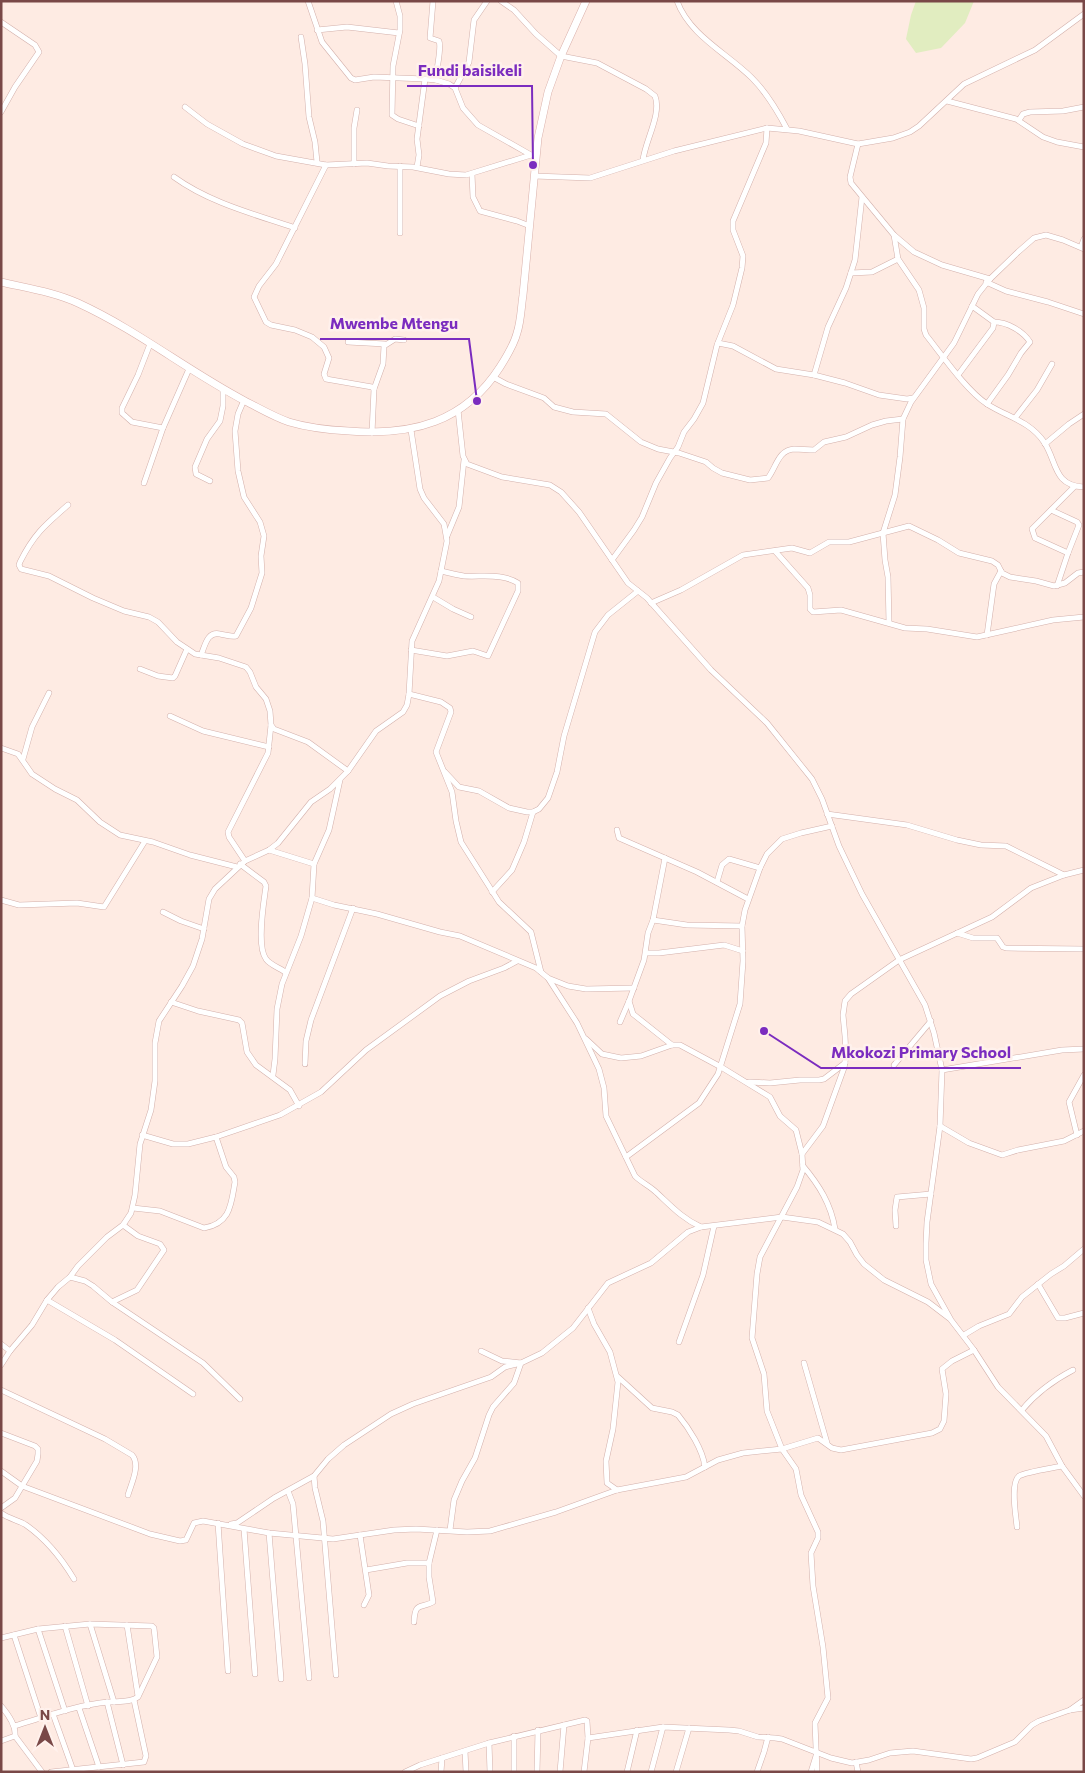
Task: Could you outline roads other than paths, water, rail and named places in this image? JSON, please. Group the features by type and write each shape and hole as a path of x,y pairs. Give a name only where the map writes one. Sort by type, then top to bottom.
{"main road":[{"path":"1,282 33,289 77,303 150,344 223,390 287,421 306,427 372,433 411,430 432,424 458,410 481,392 493,378 507,356 517,333 530,226 534,176 533,156 548,92 561,56 586,1"}],"street":[{"path":"308,1 322,42 354,79 392,77 436,80 449,84 455,88 463,108 478,125 533,156"},
{"path":"396,1 400,16 392,77 392,115 419,126"},
{"path":"433,1 430,38 439,41 441,44 436,66 436,80"},
{"path":"455,88 469,62 474,20 487,1"},
{"path":"501,1 514,10 536,34 561,56 597,63 646,89 654,96 657,110 644,150 643,160"},
{"path":"677,1 681,12 704,39 752,78 771,99 787,129"},
{"path":"534,176 590,178 643,160 767,128 787,129 858,144 894,138 910,132 929,118 964,84 1035,50 1084,14"},
{"path":"1,22 35,45 39,52 15,87 1,112"},
{"path":"317,30 347,27 399,33"},
{"path":"301,37 306,64 309,117 315,142 316,162"},
{"path":"417,167 419,155 417,139 425,79"},
{"path":"947,101 1019,120 1043,137 1057,142 1084,146"},
{"path":"1019,120 1023,114 1030,112 1063,111 1084,107"},
{"path":"185,108 207,124 243,144 276,156 326,165 362,163 417,167 456,174 472,174 488,167 533,156"},
{"path":"354,164 354,128 357,110"},
{"path":"612,560 642,517 656,483 675,452 684,432 703,403 718,342 733,304 742,268 743,256 733,230 733,221 766,143 767,128"},
{"path":"858,144 850,177 851,185 894,235 907,247 942,265 988,280 1006,291 1084,314"},
{"path":"326,165 276,264 256,290 254,297 266,322 271,325 295,330 317,340 329,358 324,374 326,379 370,385 374,389"},
{"path":"400,166 400,232"},
{"path":"472,174 473,197 480,211 517,220 530,226"},
{"path":"174,177 189,188 212,199 295,228"},
{"path":"814,375 828,328 851,273 856,254 862,197"},
{"path":"894,235 898,259 919,290 924,308 925,332 944,358 974,393 987,404 1030,426 1045,444 1057,472 1066,482 1074,487 1084,487"},
{"path":"889,623 888,577 883,533 895,495 903,420 912,398 954,343 975,298 988,280 1028,243 1039,236 1052,236 1083,248 1084,239"},
{"path":"851,273 872,272 898,259"},
{"path":"972,306 994,322 1007,324 1018,330 1030,342 987,404"},
{"path":"958,375 992,328 994,322"},
{"path":"348,342 385,344 395,339 404,340"},
{"path":"718,342 733,346 776,368 845,383 879,395 912,398"},
{"path":"150,344 122,408 122,414 132,422 164,428"},
{"path":"372,433 374,389 383,366 383,348 385,344"},
{"path":"1015,418 1037,390 1052,364"},
{"path":"144,483 164,428 189,369"},
{"path":"493,378 544,398 554,407 573,412 606,414 641,442 658,449 675,452 706,462 722,473 750,480 762,480 770,476 781,455 786,450 814,450 824,442 846,437 886,420 903,420"},
{"path":"210,481 196,474 194,468 207,439 220,421 223,406 223,390"},
{"path":"201,655 207,639 212,634 236,636 251,608 262,574 261,556 264,533 260,522 244,497 238,471 236,431 238,414 244,400"},
{"path":"1,1365 32,1325 47,1300 101,1242 123,1225 133,1208 142,1135 151,1110 154,1090 156,1036 160,1017 193,966 204,929 211,895 219,884 241,864 269,850 280,841 311,802 340,780 348,771 376,731 403,712 407,706 410,694 411,650 414,633 433,597 445,560 447,536 459,507 464,460 458,410"},
{"path":"1045,444 1084,414"},
{"path":"411,430 420,489 424,498 444,524 447,536"},
{"path":"464,460 469,466 502,477 550,484 556,488 579,512 628,583 651,603 693,651 762,717 812,779 822,799 839,846 862,894 925,1004 931,1020 942,1070 940,1126 926,1243 928,1273 931,1284 951,1320"},
{"path":"1068,552 1042,542 1033,536 1032,527 1074,487"},
{"path":"68,505 40,529 29,543 19,565 21,569 49,576 92,598 124,611 149,617 186,649 201,655 242,665 249,669 255,686 268,703 271,725 268,753 229,829 229,837 241,864"},
{"path":"1051,510 1079,524 1058,586"},
{"path":"651,603 681,590 737,557 794,548 810,553 829,542 849,542 896,529 912,527 959,552 992,561 998,565 1001,571 1010,576 1058,586 1078,573 1084,572"},
{"path":"775,551 808,588 811,611 842,610 905,628 927,629 971,637 1053,620 1084,616"},
{"path":"411,650 447,656 473,651 488,656 518,591 518,583 504,578 462,576 441,571"},
{"path":"987,635 994,584 1001,571"},
{"path":"445,772 459,787 481,792 510,808 524,812 533,812 539,809 548,798 558,772 564,736 595,632 608,615 638,591"},
{"path":"433,597 471,617"},
{"path":"140,669 158,676 173,678 186,649"},
{"path":"23,760 32,727 49,693"},
{"path":"410,694 441,702 450,708 451,712 436,750 453,797 461,842 502,906 531,932 541,972"},
{"path":"170,716 204,731 269,747"},
{"path":"271,725 278,732 302,739 316,746 348,771"},
{"path":"1,748 18,754 32,774 77,800 100,822 114,832 241,864 264,882 266,886 262,906 264,954 266,960 286,972"},
{"path":"273,1076 277,1009 286,972 301,936 312,898 314,864 329,830 340,780"},
{"path":"492,892 512,870 524,842 533,812"},
{"path":"827,814 907,825 981,845 1006,846 1064,875"},
{"path":"626,1157 699,1103 721,1067 740,1004 743,951 742,926 748,899 767,854 782,839 832,826"},
{"path":"617,830 618,838 666,858 748,899"},
{"path":"1,900 19,906 77,903 104,907 145,841"},
{"path":"269,850 314,864"},
{"path":"620,1022 646,952 648,933 653,920 666,858"},
{"path":"717,882 722,865 729,859 760,868"},
{"path":"802,1154 823,1126 845,1063 843,1015 847,997 899,960 992,917 1031,888 1064,875 1084,870"},
{"path":"312,898 460,936 541,972 548,978 573,1016 599,1069 603,1082 606,1116 635,1176 656,1192 686,1220 701,1227"},
{"path":"304,1064 306,1041 311,1020 353,908"},
{"path":"163,912 175,919 204,929"},
{"path":"653,920 687,926 742,926"},
{"path":"957,933 973,938 996,938 1005,948 1084,950"},
{"path":"646,952 659,953 724,945 743,951"},
{"path":"142,1135 182,1145 216,1137 273,1118 299,1106 321,1092 366,1050 440,996 469,981 517,961"},
{"path":"548,978 574,988 634,988"},
{"path":"629,1001 633,1014 672,1045"},
{"path":"171,1002 198,1011 239,1020 244,1029 247,1052 256,1064 290,1090 299,1106"},
{"path":"894,1065 931,1020"},
{"path":"583,1037 602,1054 621,1058 641,1056 672,1045 680,1045 721,1067 770,1098 780,1116 796,1130 802,1154 802,1176 759,1262 752,1338 764,1374 767,1411 782,1449 794,1465 801,1496 818,1532 818,1538 811,1553 813,1586 823,1647 828,1698 815,1721 817,1772"},
{"path":"942,1070 1062,1050 1084,1049"},
{"path":"746,1082 770,1083 819,1080 824,1079 845,1063"},
{"path":"1077,1135 1069,1101 1084,1075"},
{"path":"940,1126 969,1143 1002,1155 1064,1141 1084,1131"},
{"path":"133,1208 160,1211 204,1228 212,1226 222,1219 230,1212 235,1182 234,1177 226,1167 216,1137"},
{"path":"803,1166 827,1200 834,1229"},
{"path":"896,1226 895,1210 898,1196 931,1194"},
{"path":"228,1525 237,1523 314,1476 328,1459 344,1445 392,1414 413,1404 491,1377 509,1366 522,1363 542,1353 572,1328 608,1283 652,1263 688,1232 701,1227 782,1217 813,1221 834,1229 850,1242 856,1255 867,1268 895,1286 928,1302 951,1320 964,1335 998,1387 1046,1436 1062,1466 1084,1496"},
{"path":"112,1302 138,1288 164,1250 160,1244 138,1236 123,1225"},
{"path":"679,1342 702,1275 714,1226"},
{"path":"964,1335 979,1326 1009,1314 1020,1298 1084,1249"},
{"path":"70,1277 85,1281 112,1302 203,1363 240,1398"},
{"path":"1038,1284 1058,1318 1084,1313"},
{"path":"47,1300 115,1340 193,1394"},
{"path":"588,1308 594,1324 607,1346 617,1377 618,1385 613,1429 605,1468 607,1483 617,1490"},
{"path":"1,1344 10,1351"},
{"path":"1,1471 22,1486 150,1534 180,1541 186,1540 194,1523 198,1521 269,1533 324,1538 343,1538 394,1530 450,1530 467,1532 494,1530 562,1510 617,1490 686,1476 718,1460 743,1453 782,1449 818,1438 834,1449 852,1449 927,1435 937,1431 944,1421 946,1390 942,1369 952,1361 974,1350"},
{"path":"481,1351 502,1360 522,1363"},
{"path":"450,1530 454,1500 475,1458 490,1411 511,1387 522,1363"},
{"path":"804,1363 827,1443"},
{"path":"1022,1410 1031,1399 1073,1370"},
{"path":"617,1377 652,1408 678,1415 700,1450 705,1467"},
{"path":"1,1390 91,1432 132,1455 136,1464 128,1495"},
{"path":"1,1433 35,1446 38,1449 37,1461 15,1498 1,1508"},
{"path":"1017,1527 1014,1486 1017,1478 1024,1474 1062,1466"},
{"path":"314,1476 324,1538 336,1675"},
{"path":"288,1491 293,1504 309,1678"},
{"path":"1,1513 28,1526 64,1562 74,1579"},
{"path":"218,1523 228,1671"},
{"path":"244,1529 255,1674"},
{"path":"414,1622 418,1606 433,1602 428,1578 428,1562 437,1530"},
{"path":"269,1533 281,1679"},
{"path":"360,1535 369,1596 364,1605"},
{"path":"366,1570 407,1563 428,1562"},
{"path":"90,1624 114,1702"},
{"path":"1,1638 38,1628 90,1624 152,1626 154,1628 156,1661 136,1698"},
{"path":"51,1772 142,1763 146,1759 136,1698 128,1625"},
{"path":"65,1626 88,1706"},
{"path":"38,1628 65,1711"},
{"path":"14,1635 41,1718"},
{"path":"14,1726 65,1711 136,1698"},
{"path":"1070,1710 1084,1700"},
{"path":"107,1702 123,1765"},
{"path":"1,1706 14,1726 15,1736 42,1772"},
{"path":"79,1708 98,1767"},
{"path":"588,1738 663,1727 689,1728 735,1731 758,1738 775,1738 792,1742 816,1754 844,1762 856,1762 894,1752 914,1752 968,1759 977,1758 1015,1742 1036,1723 1070,1710 1084,1708"},
{"path":"52,1714 73,1770"},
{"path":"404,1772 489,1743 586,1720 588,1738 584,1772"},
{"path":"560,1772 564,1725"},
{"path":"651,1772 663,1727"},
{"path":"676,1772 689,1728"},
{"path":"537,1772 538,1730"},
{"path":"627,1772 637,1730"},
{"path":"1,1742 15,1736"},
{"path":"514,1736 514,1772"},
{"path":"757,1772 768,1738"},
{"path":"489,1743 490,1772"},
{"path":"465,1751 466,1772"},
{"path":"811,1772 816,1754"},
{"path":"441,1772 442,1758"},
{"path":"856,1762 858,1772"},
{"path":"419,1772 420,1765"}],"place":[{"name":"Fundi baisikeli","path":"533,165"},
{"name":"Mwembe Mtengu","path":"477,401"},
{"name":"Mkokozi Primary School","path":"764,1031"}]}
